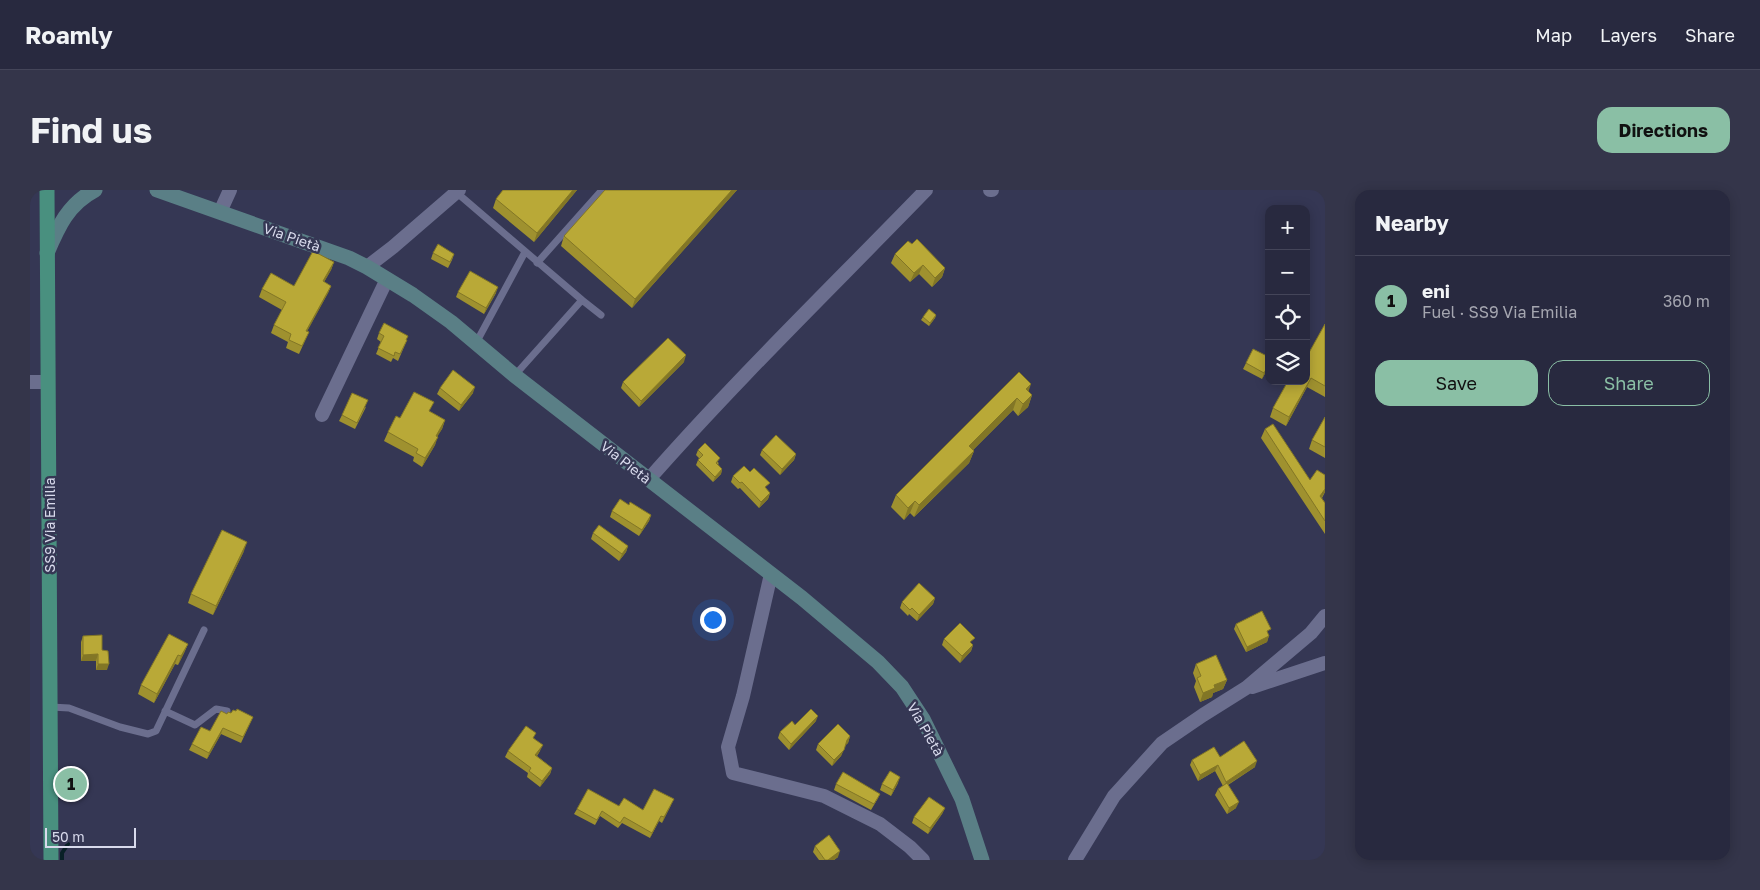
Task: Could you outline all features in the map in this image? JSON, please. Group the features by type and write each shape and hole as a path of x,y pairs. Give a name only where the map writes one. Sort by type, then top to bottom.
{"main road":[{"name":"SS9 Via Emilia","path":"47,190 51,860"}],"street":[{"path":"47,253 66,215 77,201 95,190"},
{"name":"Via Pietà","path":"157,190 324,248 367,267 451,322 514,376 771,574 878,662 902,687 923,719 945,761 962,799 982,860"},
{"path":"220,212 230,190"},
{"path":"649,479 805,312 926,190"},
{"path":"367,267 457,191"},
{"path":"322,415 386,279"},
{"path":"30,382 48,382"},
{"path":"771,574 743,696 728,747 733,772 824,796 880,824 910,846 924,860"},
{"path":"1075,860 1114,796 1162,743 1246,688 1311,633 1325,616"},
{"path":"1246,688 1325,663"}],"lane":[{"path":"537,263 602,190"},
{"path":"457,191 537,263 601,315"},
{"path":"476,343 525,252"},
{"path":"514,376 582,300"},
{"path":"51,707 69,708 120,727 148,734 156,732 204,630"},
{"path":"166,711 195,725 216,709 228,711"}],"building":[{"path":"503,190 573,190 537,233 496,199"},
{"path":"605,190 732,190 635,299 564,236"},
{"path":"917,239 945,268 935,278 923,265 914,273 895,254 908,241 912,244"},
{"path":"438,244 454,254 450,262 433,253"},
{"path":"313,251 334,262 323,281 331,286 306,331 309,332 302,346 289,340 291,334 274,325 286,302 262,289 271,273 294,286"},
{"path":"470,271 498,287 486,308 458,292"},
{"path":"929,309 936,315 930,323 923,317"},
{"path":"384,323 408,336 400,354 395,352 394,356 378,348 384,336 379,333"},
{"path":"1325,324 1325,386 1311,378 1310,380 1310,351"},
{"path":"668,338 686,355 641,401 623,382"},
{"path":"1253,349 1265,355 1265,371 1264,373 1246,363"},
{"path":"453,370 475,387 461,405 440,388"},
{"path":"1019,372 1031,384 1026,389 1032,395 1023,404 1017,398 969,446 974,451 919,505 915,501 908,508 896,495"},
{"path":"1286,385 1307,385 1289,417 1273,408"},
{"path":"414,392 434,402 429,411 445,420 436,436 438,437 425,458 416,453 418,449 388,432 396,416 400,418"},
{"path":"352,393 368,400 357,423 342,415"},
{"path":"1325,417 1325,447 1312,440"},
{"path":"1273,424 1310,480 1317,470 1325,475 1325,489 1320,496 1325,503 1325,521 1265,429"},
{"path":"776,435 796,454 782,469 762,450"},
{"path":"705,443 720,458 716,463 722,469 715,477 698,460 703,455 698,450"},
{"path":"744,466 750,472 754,468 770,483 765,487 770,493 761,502 742,482 740,483 733,476"},
{"path":"620,499 629,505 630,502 651,515 642,530 612,511"},
{"path":"599,525 628,546 622,554 593,533"},
{"path":"222,530 247,542 216,606 191,594"},
{"path":"919,583 935,598 919,615 902,602"},
{"path":"1262,611 1271,629 1267,631 1269,636 1247,647 1236,624"},
{"path":"960,623 975,638 970,642 973,645 962,656 944,639"},
{"path":"169,634 188,644 181,656 178,655 157,694 141,685"},
{"path":"102,635 102,650 108,651 109,664 98,664 98,654 83,655 83,636"},
{"path":"1216,655 1227,680 1214,685 1215,688 1203,693 1197,678 1201,676 1196,664"},
{"path":"237,709 253,717 243,737 223,728 209,753 192,744 201,727 210,731 221,711 227,714"},
{"path":"811,709 818,716 791,744 780,732 792,721 795,725"},
{"path":"838,724 850,736 844,750 834,760 818,744"},
{"path":"526,726 536,733 533,738 543,745 535,755 552,768 542,781 529,771 531,768 508,751"},
{"path":"1244,741 1257,761 1226,782 1218,765 1200,775 1192,760 1214,747 1220,757"},
{"path":"890,771 900,777 893,790 882,784"},
{"path":"843,772 880,794 874,804 836,784"},
{"path":"1227,783 1239,802 1229,808 1218,789"},
{"path":"588,789 619,806 624,798 643,810 654,789 674,799 664,817 661,816 652,833 624,817 620,823 602,811 597,820 577,809"},
{"path":"929,797 945,808 930,828 914,817"},
{"path":"829,835 840,851 828,860 825,860 815,846"}],"waterway":[{"path":"62,860 62,853 68,844"}],"place":[{"name":"eni","path":"71,784"}]}
